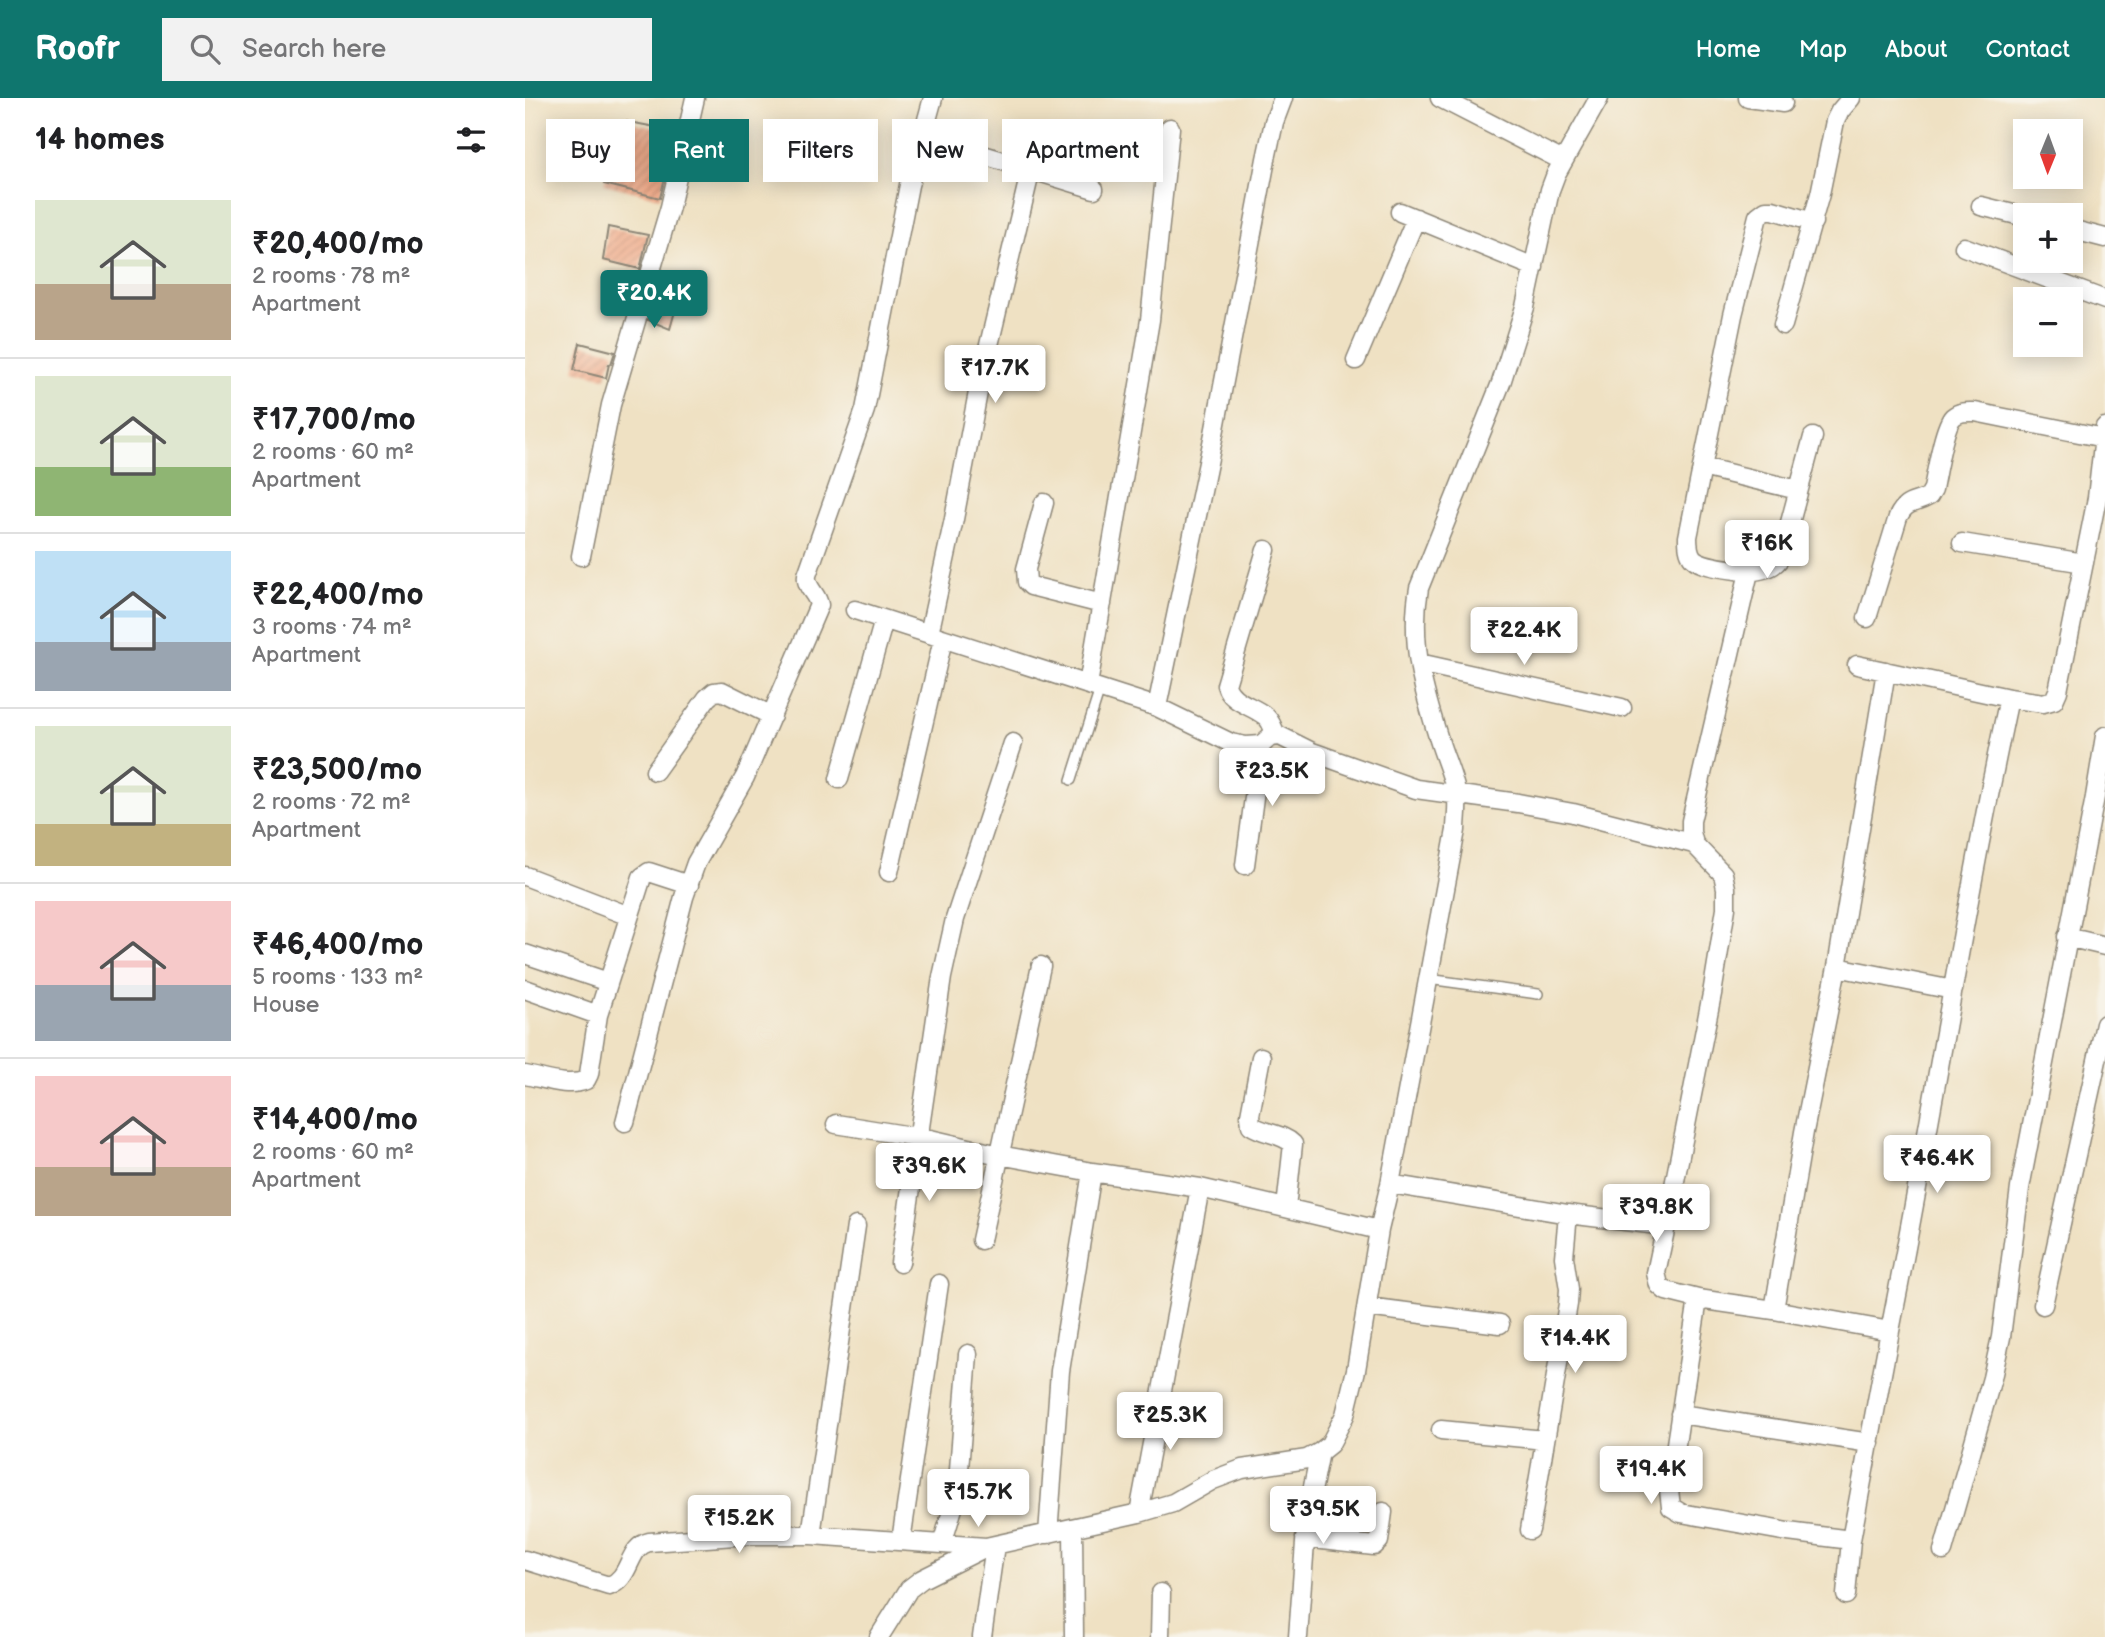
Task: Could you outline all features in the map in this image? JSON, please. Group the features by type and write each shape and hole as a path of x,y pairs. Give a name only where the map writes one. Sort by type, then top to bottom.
{"street":[{"path":"581,556 611,405 670,207 695,98"},
{"path":"625,1122 697,863 745,777 819,605 818,598 806,581 807,575 865,410 909,185 933,98"},
{"path":"1157,707 1215,434 1269,146 1283,98"},
{"path":"1440,98 1563,161"},
{"path":"879,1637 909,1589 922,1578 991,1546 1173,1503 1213,1480 1242,1469 1307,1459 1330,1444 1345,1415 1356,1370 1379,1230 1390,1184 1456,830 1457,794 1432,719 1419,663 1415,611 1419,588 1501,383 1525,307 1550,190 1563,161 1599,98"},
{"path":"1748,98 1783,103"},
{"path":"1783,326 1821,194 1835,121 1851,98"},
{"path":"1094,687 1102,604 1150,320 1170,128"},
{"path":"889,872 936,636 954,519 979,387 1028,182"},
{"path":"1072,182 1094,189"},
{"path":"1980,206 2013,214"},
{"path":"1813,222 1766,210 1758,216 1733,315 1688,537 1689,551 1694,559 1701,564 1749,572 1777,564 1813,437"},
{"path":"1356,360 1408,215 1534,267"},
{"path":"2083,232 2105,238"},
{"path":"1964,247 2105,300"},
{"path":"1857,665 2009,698 2043,704 2055,700 2103,472 2104,433 1975,412 1955,415 1947,426 1933,489 1929,496 1909,503 1898,517 1867,618"},
{"path":"1702,467 1798,490"},
{"path":"1044,503 1026,569 1027,582 1031,586 1102,604"},
{"path":"1962,543 2084,563"},
{"path":"1245,865 1268,740 1265,716 1233,698 1226,685 1266,550"},
{"path":"1694,845 1691,821 1749,572"},
{"path":"855,610 1157,707 1231,743 1246,746 1268,740 1313,752 1416,789 1573,813 1694,845 1723,874 1727,888 1726,908 1712,994 1656,1273 1659,1286 1665,1291 1698,1299 1890,1331"},
{"path":"839,779 884,620"},
{"path":"1419,663 1622,708"},
{"path":"1774,1310 1804,1132 1837,967 1886,671"},
{"path":"655,771 714,692 722,691 772,716"},
{"path":"1846,1595 1851,1540 2009,698"},
{"path":"1943,1552 2001,1337 2020,1188 2105,737"},
{"path":"900,1263 942,977 952,930 1013,743"},
{"path":"525,1075 567,1083 586,1080 598,1016 639,882 645,874 657,874 689,885"},
{"path":"525,876 629,916"},
{"path":"2067,937 2105,946"},
{"path":"525,954 608,982"},
{"path":"981,1240 1041,966"},
{"path":"1837,967 1953,990"},
{"path":"525,989 598,1016"},
{"path":"2043,1305 2105,1024"},
{"path":"1261,1056 1249,1115 1251,1125 1257,1130 1288,1139 1293,1144 1286,1208"},
{"path":"836,1124 1092,1172 1200,1188 1379,1230"},
{"path":"1048,1534 1060,1371 1092,1172"},
{"path":"1390,1184 1568,1214 1666,1226"},
{"path":"1139,1513 1200,1188"},
{"path":"1530,1530 1568,1304 1569,1289 1564,1257 1568,1214"},
{"path":"811,1535 856,1226"},
{"path":"901,1541 939,1284"},
{"path":"1698,1299 1669,1490 1671,1507 1681,1513 1851,1540"},
{"path":"1367,1307 1500,1324"},
{"path":"942,1544 957,1495 968,1354"},
{"path":"1680,1414 1870,1443"},
{"path":"1441,1430 1545,1440"},
{"path":"1298,1637 1307,1516 1320,1452"},
{"path":"1305,1538 1374,1546 1379,1541 1383,1512"},
{"path":"1073,1528 1074,1637"},
{"path":"525,1560 609,1586 617,1584 626,1574 640,1544 749,1535 811,1535 991,1546"},
{"path":"982,1637 991,1546"},
{"path":"1160,1637 1161,1593"}],"lane":[{"path":"1072,780 1094,687"},
{"path":"1428,979 1538,994"}],"building":[{"path":"635,123 649,126 649,182 664,182 660,198 604,184 635,182"},
{"path":"608,227 648,235 640,269 603,260"},
{"path":"660,279 682,286 670,329 648,320"},
{"path":"580,343 615,352 606,378 574,370"}]}
